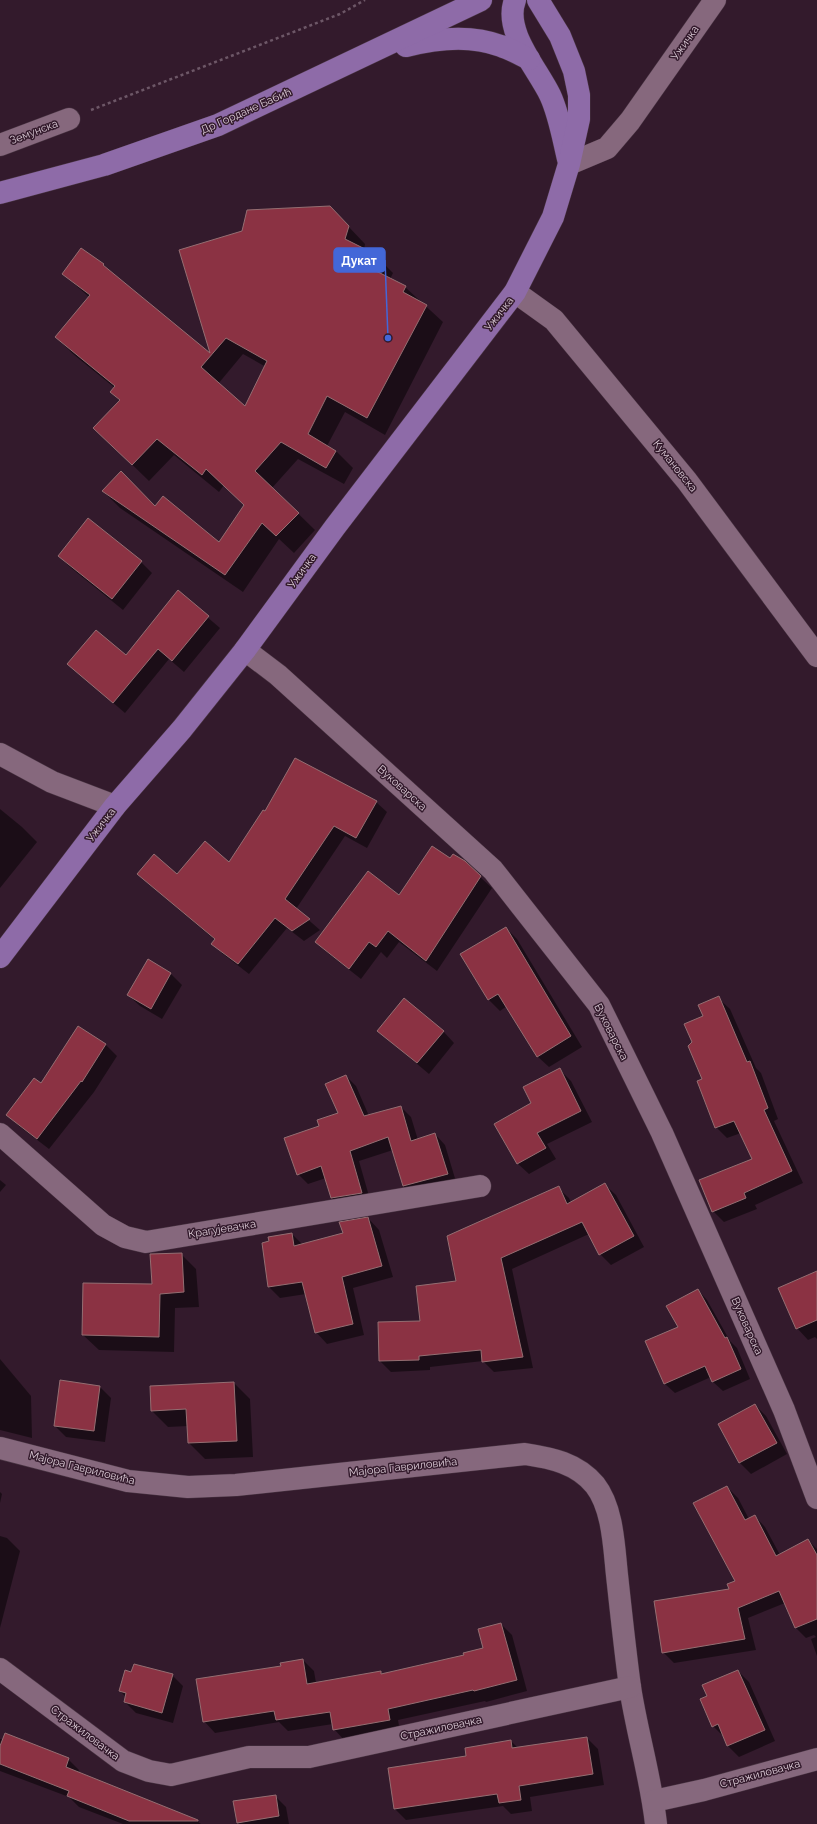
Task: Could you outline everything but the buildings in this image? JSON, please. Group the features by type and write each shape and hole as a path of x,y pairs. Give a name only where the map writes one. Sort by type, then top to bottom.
{"main road":[{"name":"Др Гордане Бабић","path":"0,194 104,165 218,125 481,0"},
{"path":"516,0 513,6 515,30 529,59 550,95 569,164"},
{"name":"Ужичка","path":"0,957 115,806 182,729 245,650 335,526 515,292 553,217 569,164 579,119 579,95 574,71 560,36 538,0"},
{"path":"368,55 433,39 473,39 500,45 529,59"}],"street":[{"name":"Ужичка","path":"569,164 607,148 630,120 715,0"},
{"name":"Земунска","path":"0,145 69,119"},
{"name":"Кумановска","path":"515,292 554,320 687,481 817,656"},
{"name":"Вуковарска","path":"245,650 278,675 493,870 599,1005 668,1148 784,1410 817,1498"},
{"path":"0,754 52,782 115,806"},
{"name":"Крагујевачка","path":"0,1134 103,1224 125,1237 146,1242 480,1186"},
{"name":"Мајора Гавриловића","path":"0,1448 128,1481 188,1487 236,1485 525,1454 547,1457 567,1463 583,1474 595,1486 610,1516 630,1687"},
{"name":"Стражиловачка","path":"0,1669 123,1761 150,1771 171,1775 249,1757 309,1757 630,1687"},
{"path":"630,1687 654,1801 656,1824"},
{"name":"Стражиловачка","path":"654,1801 704,1790 817,1759"}],"path":[{"path":"69,119 340,14 365,0"}],"place":[{"name":"Дукат","path":"388,338"}]}
